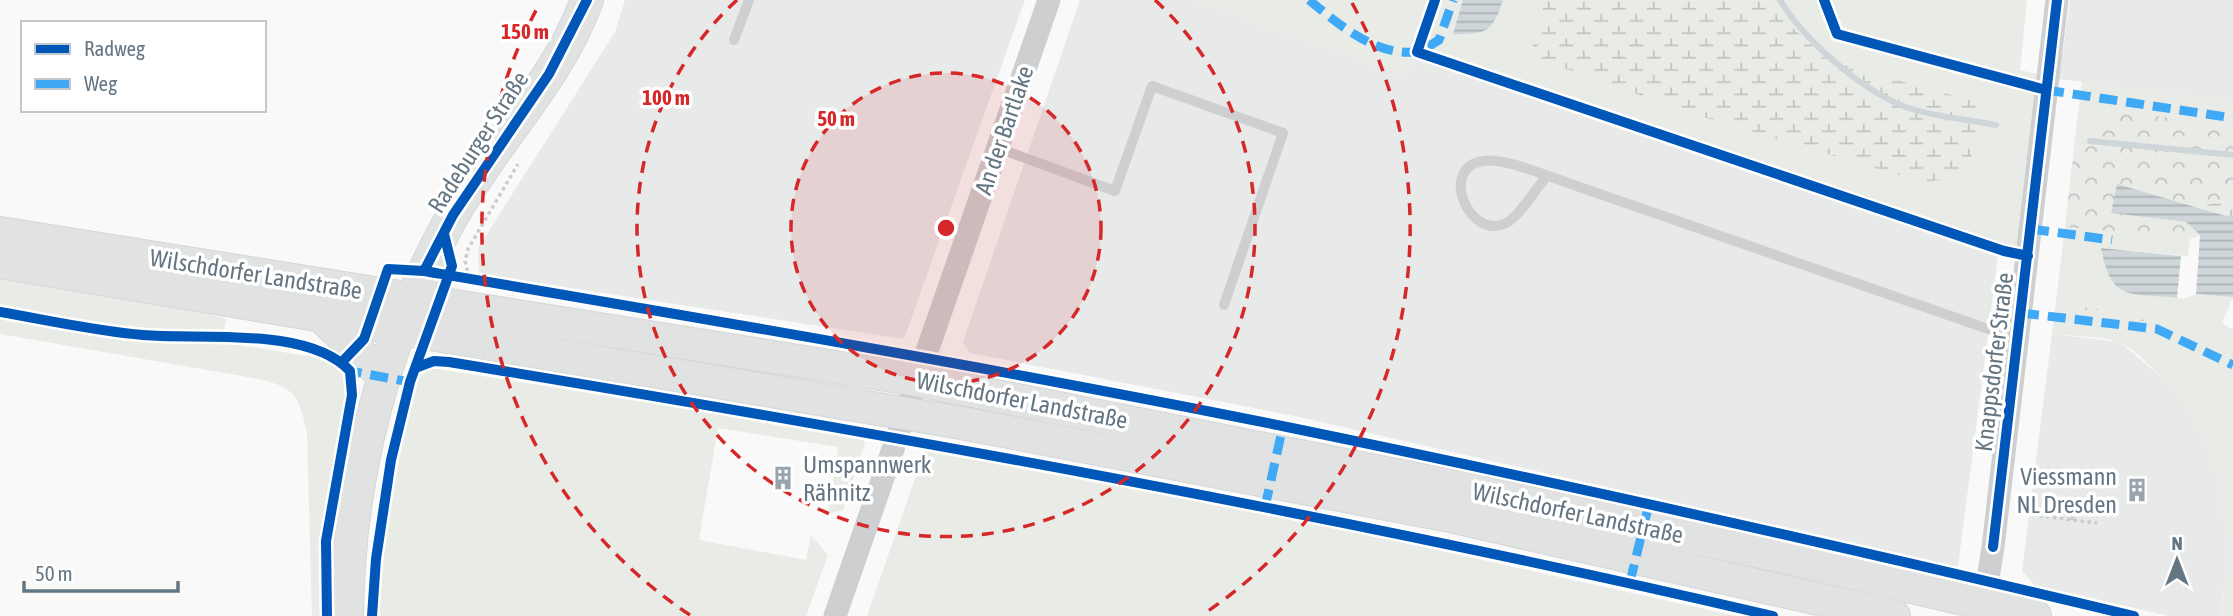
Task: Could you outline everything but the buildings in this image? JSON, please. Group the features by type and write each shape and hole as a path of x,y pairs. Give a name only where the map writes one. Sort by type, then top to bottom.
{"main road":[{"name":"Radeburger Straße","path":"347,616 353,512 384,376 412,299 453,215 549,74 587,0"},
{"name":"Wilschdorfer Landstraße","path":"0,233 917,380 1437,483 1983,610 2035,616"},
{"name":"Wilschdorfer Landstraße","path":"0,262 905,413 1445,515 1894,616"},
{"path":"321,316 384,376"}],"street":[{"name":"An der Bartlake","path":"835,616 1049,0"},
{"name":"Knappsdorfer Straße","path":"1983,610 2018,339 2057,0"}],"lane":[{"path":"734,40 749,0"},
{"path":"998,148 1115,191 1152,86 1283,133 1224,305"},
{"path":"1547,176 1508,222 1500,224 1492,225 1478,220 1467,209 1460,191 1462,178 1472,164 1484,160 1547,176 2018,339"}],"path":[{"path":"469,278 465,261 468,249 520,165"},
{"path":"2072,520 2074,509"},
{"path":"2025,514 2097,523"}],"shaded area":[{"path":"625,0 1025,0 904,339 479,274 478,248 615,32"},
{"path":"1080,0 1192,0 1406,76 1413,57 1998,256 1958,567 1290,415 970,353 963,342"},
{"path":"1463,0 1503,0 1495,19 1487,29 1453,34"},
{"path":"2070,0 2233,0 2233,101 2059,79"},
{"path":"2117,184 2233,218 2233,297 2196,294 2200,235 2186,222 2111,213"},
{"path":"2101,248 2181,256 2177,298 2134,294 2117,286 2105,266"},
{"path":"2052,334 2120,342 2176,390 2198,422 2213,457 2222,504 2227,557 2221,616 2169,616 2034,585 2022,571"}],"green space":[{"path":"1192,0 2027,0 2020,70 2059,79 2037,260 1998,256 1413,58 1406,76"},
{"path":"1546,0 1762,0 1829,61 1980,103 1969,172 1925,183 1693,114 1535,58 1532,41"},
{"path":"2082,81 2233,101 2233,126 2107,110 2074,147"},
{"path":"2107,110 2233,126 2233,199 2197,207 2117,185 2111,213 2186,222 2200,235 2190,239 2065,227 2074,147"},
{"path":"2233,199 2233,218 2197,207"},
{"path":"2065,227 2190,239 2188,256 2101,248 2122,291 2184,299 2196,294 2233,297 2222,323 2233,330 2233,616 2221,616 2225,549 2217,484 2208,452 2177,395 2147,363 2125,345 2106,339 2052,334"},
{"path":"0,275 157,300 226,319 222,342 318,358 340,370 350,390 360,386 340,495 334,571 335,616 312,616 307,433 301,409 292,394 277,384 253,378 0,334"},
{"path":"2074,306 2146,315 2144,321 2076,312"},
{"path":"433,368 862,437 865,443 843,510 828,514 838,447 718,428 699,540 806,560 811,535 828,555 806,616 378,616 386,525 403,436 418,377"},
{"path":"925,450 1256,510 1736,616 867,616"}],"waterway":[{"path":"1780,0 1819,47 1871,89 1916,110 1996,125"},
{"path":"2090,141 2233,155"}],"marked path":[{"path":"1309,0 1344,28 1371,43 1400,52 1415,52 1439,40 1453,0"},
{"path":"2046,90 2233,118"},
{"path":"2031,229 2112,240"},
{"path":"2021,313 2157,329 2233,365"},
{"path":"346,366 350,371 410,382"},
{"path":"1265,507 1283,426"},
{"path":"1630,582 1649,504"}],"cycle path":[{"path":"424,271 453,215 549,74 587,0"},
{"path":"1435,0 1417,52 2004,251 2028,256"},
{"path":"1824,0 1837,34 2046,90"},
{"path":"1993,547 2057,0"},
{"path":"372,616 376,559 391,460 410,382 452,266 444,234"},
{"path":"342,362 364,339 388,269 424,271 964,365 1287,427 1711,518 2134,616"},
{"path":"0,312 143,335 281,341 308,347 331,357 350,371"},
{"path":"415,368 434,361 449,362 782,418 1113,478 1444,544 1773,616"},
{"path":"327,616 326,541 352,395 350,371"}],"place":[{"name":"Umspannwerk Rähnitz","path":"783,478"},
{"name":"Viessmann NL Dresden","path":"2137,490"}]}
